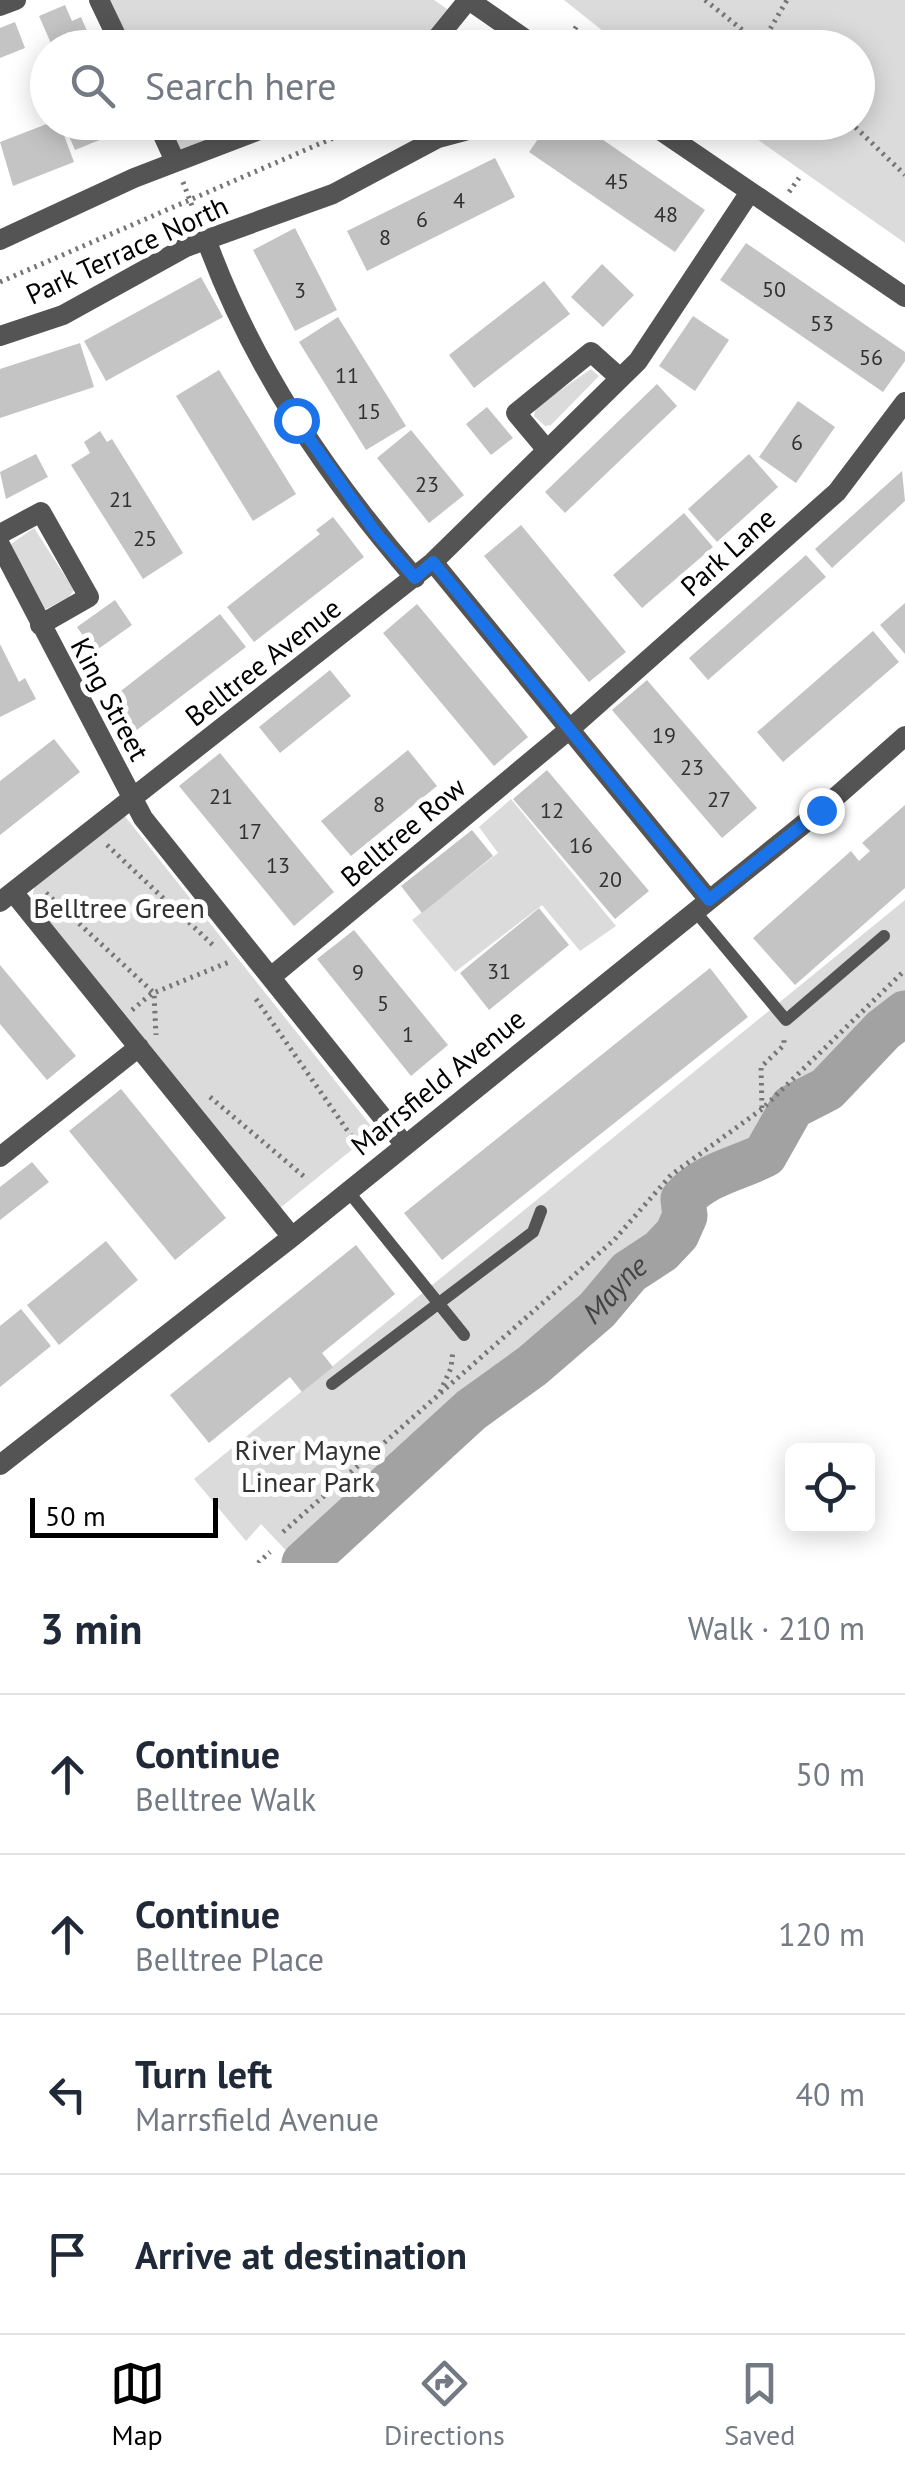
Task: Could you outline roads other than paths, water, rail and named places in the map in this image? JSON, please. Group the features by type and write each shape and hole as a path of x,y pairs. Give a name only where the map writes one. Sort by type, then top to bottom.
{"street":[{"path":"0,6 16,0"},
{"path":"99,0 113,30"},
{"path":"444,30 468,0 512,30"},
{"path":"165,140 175,161"},
{"path":"0,240 175,161 232,140"},
{"name":"Park Terrace North","path":"0,336 63,315 206,239 333,194 434,140"},
{"path":"674,140 905,297"},
{"name":"Belltree Avenue","path":"7,897 433,562 638,361 750,192"},
{"path":"206,239 255,357 376,533 415,578"},
{"path":"547,450 516,413 591,352 620,378"},
{"name":"Park Lane","path":"571,728 838,492 905,402"},
{"name":"King Street","path":"0,534 40,512 89,597 40,625"},
{"name":"King Street","path":"0,545 132,798"},
{"path":"433,562 571,728 702,906"},
{"name":"Belltree Row","path":"271,977 571,728"},
{"name":"Marrsfield Avenue","path":"0,1464 292,1238 905,736"},
{"path":"132,798 240,957 271,977 404,1144"},
{"path":"7,897 118,1022 148,1050 292,1238"},
{"path":"0,1156 148,1050"}],"lane":[{"path":"702,906 786,1020 884,936"},
{"path":"348,1190 464,1336"},
{"path":"332,1384 533,1232 541,1211"}],"waterway":[{"name":"Mayne","path":"304,1563 471,1410 532,1366 597,1310 629,1272 661,1251 677,1234 685,1216 683,1199 711,1178 765,1155 792,1107 827,1089 883,1030 905,1013"}],"park label":[{"name":"Belltree Green","path":"119,908"},
{"name":"River Mayne Linear Park","path":"308,1466"}]}
